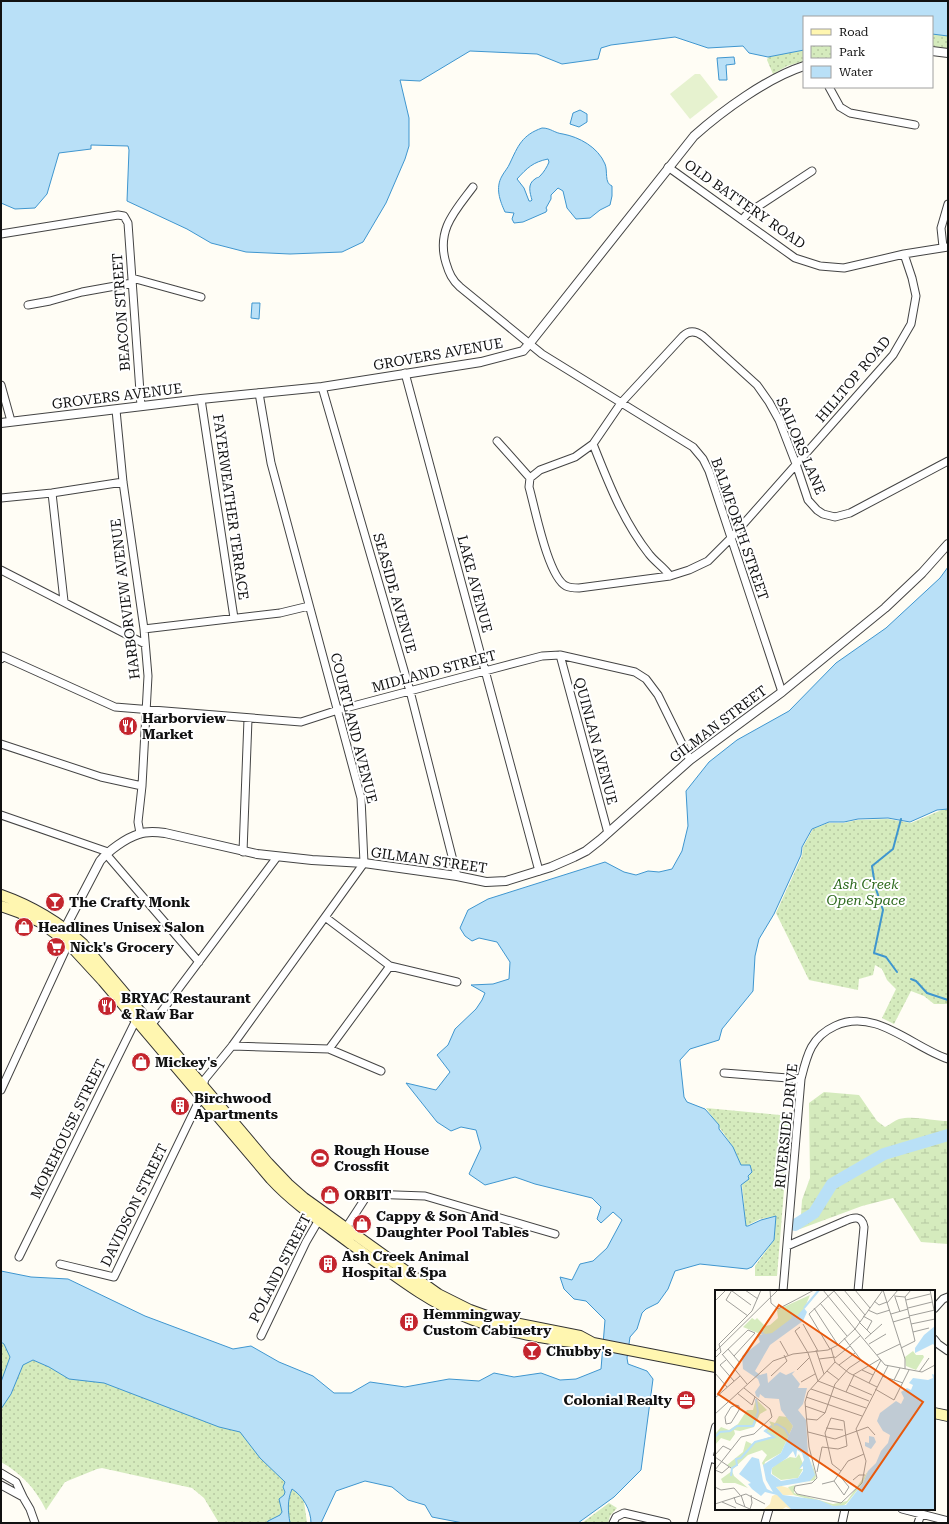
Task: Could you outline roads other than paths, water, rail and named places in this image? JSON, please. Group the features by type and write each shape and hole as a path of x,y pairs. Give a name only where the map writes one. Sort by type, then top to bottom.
{"main road":[{"path":"1,898 36,910 67,935 83,944 149,1029 296,1203 321,1216 393,1268 442,1306 468,1314 495,1327 523,1334 578,1344 596,1343 715,1366"},
{"path":"935,1413 948,1416"}],"street":[{"path":"933,51 948,53"},
{"name":"GROVERS AVENUE","path":"1,423 201,399 322,387 405,373 459,366 503,357 523,351 694,136 711,121 761,87 803,66"},
{"path":"830,88 840,107 850,113 915,125"},
{"name":"OLD BATTERY ROAD","path":"668,167 795,258 820,266 844,268 904,254 946,247"},
{"path":"742,220 748,213 812,171"},
{"name":"BALMFORTH STREET","path":"473,187 450,218 445,228 443,254 451,277 460,287 542,354 693,447 703,459 709,472 782,692"},
{"path":"946,247 941,228 948,204"},
{"name":"BEACON STREET","path":"1,234 118,215 124,216 128,223 141,406"},
{"name":"HILLTOP ROAD","path":"530,478 530,487 549,562 557,578 566,586 579,588 670,576 689,570 708,560 731,538 893,355 911,324 916,296 904,254"},
{"path":"28,305 50,301 132,280 201,297"},
{"name":"SAILORS LANE","path":"621,403 686,334 695,332 703,336 757,385 769,402 779,420 808,500 816,510 823,514 835,517 850,514 948,461"},
{"name":"LAKE AVENUE","path":"405,373 540,871"},
{"path":"1,386 12,422"},
{"name":"SEASIDE AVENUE","path":"322,387 410,691 457,876"},
{"name":"COURTLAND AVENUE","path":"259,393 271,463 362,798 364,863"},
{"name":"FAYERWEATHER TERRACE","path":"201,399 234,618"},
{"path":"497,441 530,478 540,470 575,457 592,444 621,403"},
{"name":"HARBORVIEW AVENUE","path":"116,410 123,482 144,629 148,676 142,786 138,822 140,833"},
{"path":"592,444 616,502 649,555 665,569 670,576"},
{"path":"1,498 52,493 123,482"},
{"path":"52,493 64,601"},
{"name":"GILMAN STREET","path":"67,935 96,867 107,853 140,833 165,833 243,852 277,857 364,863 457,876 486,882 514,879 574,858 586,851 608,833 690,760 782,692 884,608 922,573 948,544"},
{"path":"1,570 64,601 145,644"},
{"path":"144,629 280,613 309,606"},
{"name":"MIDLAND STREET","path":"2,658 115,707 248,719 301,722 338,710 542,656 560,655 635,672 646,679 658,695 690,760"},
{"name":"QUINLAN AVENUE","path":"560,655 608,833"},
{"path":"243,852 248,719"},
{"path":"1,744 101,777 142,786"},
{"path":"1,815 107,853 199,962"},
{"path":"149,1029 277,857"},
{"path":"201,1091 205,1079 232,1046 364,863"},
{"path":"325,917 390,966 457,982"},
{"path":"1,1090 67,935"},
{"path":"329,1049 390,966"},
{"name":"MOREHOUSE STREET","path":"19,1258 139,1016"},
{"name":"RIVERSIDE DRIVE","path":"783,1290 801,1079 808,1053 817,1039 824,1032 839,1024 857,1020 872,1022 928,1051 948,1059"},
{"path":"232,1046 329,1049 380,1071"},
{"path":"724,1073 801,1079"},
{"name":"DAVIDSON STREET","path":"60,1264 114,1277 198,1103 201,1091"},
{"path":"343,1232 368,1194 425,1196 555,1234"},
{"name":"POLAND STREET","path":"261,1336 306,1242 321,1216"},
{"path":"787,1246 845,1221 859,1218 864,1227 858,1290"},
{"path":"935,1308 943,1299 948,1297"},
{"path":"935,1340 948,1351"},
{"path":"692,1523 712,1459 715,1435"},
{"path":"1,1473 16,1482 22,1497 30,1509 35,1523"},
{"path":"1,1484 22,1497"},
{"path":"765,1523 769,1510"},
{"path":"842,1523 845,1510"},
{"path":"906,1510 948,1521"},
{"path":"613,1522 616,1517 624,1513 667,1523"},
{"path":"918,1523 920,1514"}],"water":[{"path":"1,1 948,1 948,36 933,34 933,16 803,16 803,50 768,57 749,53 743,46 708,48 675,37 611,45 601,48 598,59 562,64 537,54 470,51 420,81 400,80 409,118 409,146 405,159 386,203 363,242 342,252 290,254 246,252 211,243 187,229 127,201 128,146 91,145 91,149 59,153 47,194 35,208 15,209 1,203"},
{"path":"734,57 735,64 726,65 727,80 719,80 717,58"},
{"path":"580,110 587,114 587,122 579,127 570,124 573,113"},
{"path":"545,128 557,133 569,135 581,140 593,148 605,164 607,180 612,186 610,205 600,210 590,218 576,219 567,208 563,191 558,188 551,195 546,212 523,222 514,223 512,219 514,213 505,212 503,208 499,194 499,185 502,176 518,146 525,138 535,131","holes":["548,159 549,162 539,177 532,181 530,186 532,200 529,201 524,188 517,179 534,164"]},
{"path":"252,303 260,303 259,319 251,318"},
{"path":"948,567 948,809 937,810 910,822 888,818 858,819 844,822 829,822 812,829 802,847 801,855 774,914 759,939 755,956 753,991 722,1029 719,1040 690,1049 680,1060 684,1097 687,1102 705,1109 719,1125 719,1129 733,1147 741,1165 750,1165 752,1172 748,1176 749,1179 741,1185 746,1226 776,1216 774,1240 752,1267 747,1269 700,1264 675,1271 668,1289 658,1303 646,1309 642,1313 637,1329 630,1337 627,1358 628,1364 647,1371 653,1379 641,1470 614,1497 578,1523 463,1523 432,1517 425,1505 408,1500 392,1487 365,1481 336,1491 321,1523 311,1523 310,1513 306,1504 300,1495 292,1489 288,1506 290,1523 267,1523 280,1515 282,1512 279,1499 284,1495 285,1492 283,1487 285,1482 260,1458 240,1432 219,1427 104,1383 69,1379 49,1367 33,1360 23,1365 11,1394 1,1409 1,1382 10,1357 4,1344 1,1342 1,1271 31,1277 68,1279 145,1316 233,1349 251,1346 279,1362 313,1376 334,1393 351,1393 370,1382 405,1387 449,1379 479,1381 494,1373 514,1377 541,1373 560,1380 576,1379 601,1369 605,1320 586,1301 574,1299 564,1289 560,1277 572,1280 580,1264 593,1261 607,1248 622,1220 613,1212 601,1223 597,1219 601,1207 592,1198 535,1184 515,1177 485,1185 469,1174 481,1148 476,1130 461,1127 451,1131 437,1122 406,1083 436,1090 450,1072 437,1055 448,1045 455,1029 476,1009 485,993 471,985 493,984 509,979 510,962 497,942 479,938 472,941 465,936 460,928 468,910 488,899 605,862 624,872 636,875 648,871 659,872 672,869 682,851 688,826 686,791 709,762 737,740 789,711 836,663 886,628 940,578"}],"waterway":[{"path":"897,972 886,957 874,953 883,910 875,886 872,866 893,849 901,819"},
{"path":"911,979 916,981 927,993 948,1000"},
{"path":"795,1225 814,1213 832,1184 884,1154 948,1135"}],"place":[{"name":"Harborview Market","path":"128,726"},
{"name":"The Crafty Monk","path":"55,902"},
{"name":"Headlines Unisex Salon","path":"24,927"},
{"name":"Nick's Grocery","path":"56,947"},
{"name":"BRYAC Restaurant & Raw Bar","path":"107,1006"},
{"name":"Mickey's","path":"141,1062"},
{"name":"Birchwood Apartments","path":"180,1106"},
{"name":"Rough House Crossfit","path":"320,1158"},
{"name":"ORBIT","path":"330,1195"},
{"name":"Cappy & Son And Daughter Pool Tables","path":"362,1224"},
{"name":"Ash Creek Animal Hospital & Spa","path":"328,1264"},
{"name":"Hemmingway Custom Cabinetry","path":"409,1322"},
{"name":"Chubby's","path":"532,1351"},
{"name":"Colonial Realty","path":"686,1400"}],"park label":[{"name":"Ash Creek Open Space","path":"866,892"}]}
